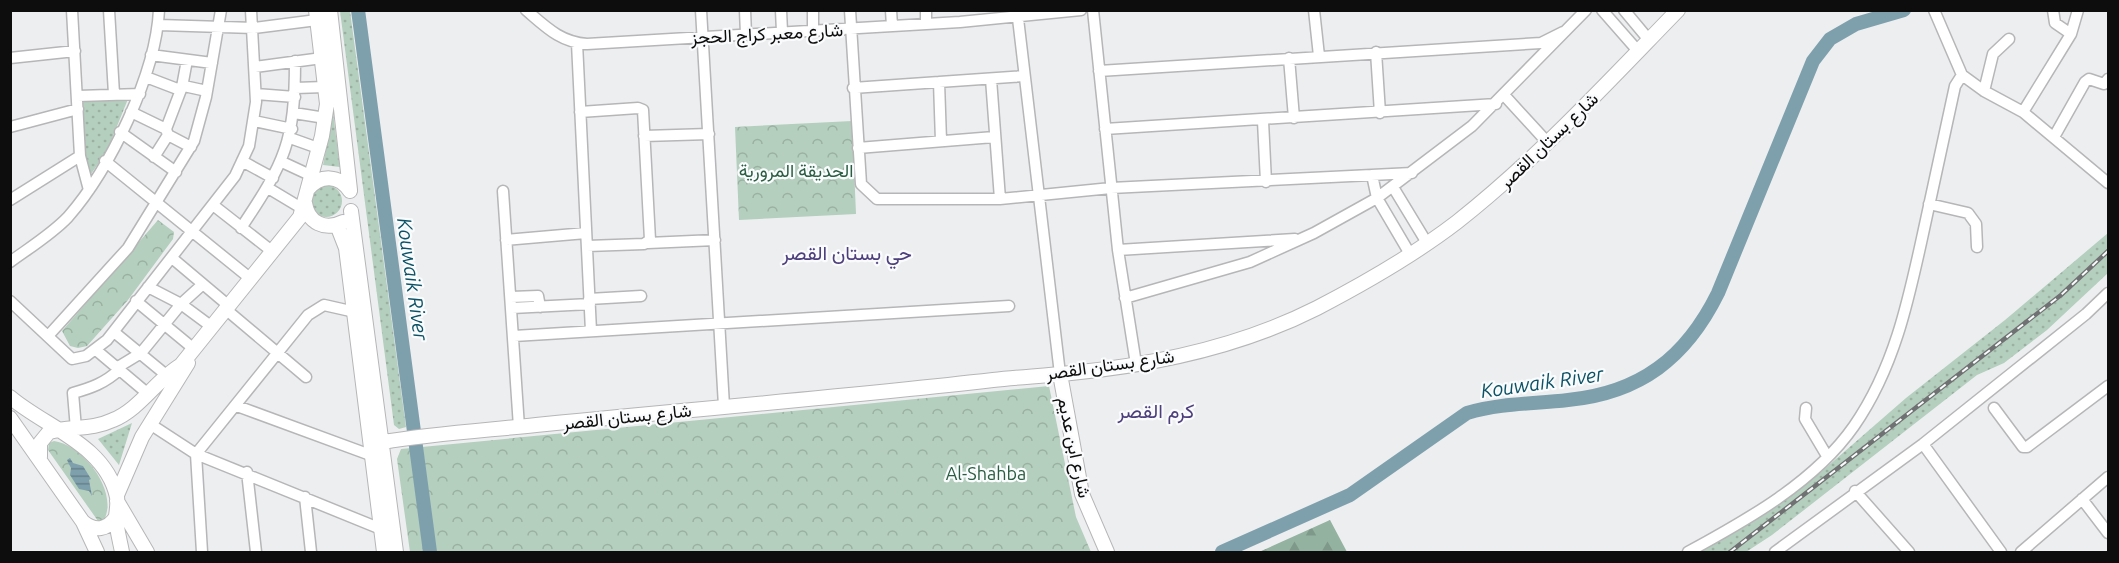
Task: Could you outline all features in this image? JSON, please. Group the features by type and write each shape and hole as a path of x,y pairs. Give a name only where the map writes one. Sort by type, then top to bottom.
{"main road":[{"path":"330,10 353,202 351,211 389,441 396,552"},
{"name":"شارع بستان القصر","path":"389,441 1060,374 1136,364 1200,350 1313,310 1427,243 1494,192 1678,10"},
{"path":"122,552 116,517 117,498 150,424 187,363 300,218 325,118 325,87 317,15"},
{"path":"309,182 313,183 326,178 340,180 350,190"},
{"path":"304,206 312,220 324,226 337,225 351,211"},
{"path":"40,457 40,443 45,435 114,420 147,393 165,374 181,365 294,231 312,220"},
{"path":"337,225 346,249 384,552"},
{"name":"شارع ابن عديم","path":"1060,374 1082,494 1107,552"},
{"path":"10,397 25,409 62,430 94,458 147,552"},
{"path":"10,418 16,433 40,457 82,522 97,552"},
{"path":"82,522 91,528 101,528 110,525 116,517"}],"street":[{"path":"72,10 80,156 89,190"},
{"path":"109,10 114,94"},
{"path":"10,262 66,218 89,190 140,94 159,25 159,10"},
{"path":"48,336 128,248 191,147 207,92 221,10"},
{"path":"10,301 72,359 86,356 96,350 114,332 213,205 242,161 249,146 256,94 254,28 251,10"},
{"name":"شارع معبر كراج الحجز","path":"526,10 558,37 577,43 926,24 959,16 1081,10"},
{"path":"701,10 724,406"},
{"path":"746,10 746,34"},
{"path":"781,10 782,32"},
{"path":"813,10 813,30"},
{"path":"850,10 853,88 861,184 877,199 1000,199 1111,188 1412,173"},
{"path":"891,10 892,26"},
{"path":"926,10 926,24"},
{"path":"1093,10 1118,250 1136,364"},
{"path":"1314,10 1319,56"},
{"path":"1125,298 1250,262 1303,238 1377,198 1449,146 1500,100 1586,10"},
{"path":"1602,10 1638,51"},
{"path":"1624,10 1649,39"},
{"path":"1946,10 1936,15 1962,75 1984,91 2023,112 2109,183"},
{"path":"2053,10 2055,23 2071,34"},
{"path":"2023,112 2071,34 2078,10"},
{"path":"1018,13 1060,374"},
{"path":"159,25 254,28 317,15"},
{"path":"1099,71 1540,43 1568,30"},
{"path":"1984,91 1993,54 2009,39"},
{"path":"577,43 591,331"},
{"path":"10,58 75,51"},
{"path":"1376,52 1380,113"},
{"path":"151,55 212,63"},
{"path":"255,67 322,58"},
{"path":"1289,58 1293,118"},
{"path":"154,158 167,132 182,87 187,60"},
{"path":"241,228 282,162 291,134 294,113 295,62"},
{"path":"1688,552 1764,507 1827,456 1853,428 1876,390 1903,322 1955,86 1962,75"},
{"path":"853,88 1024,76"},
{"path":"146,77 180,90 182,87 207,92"},
{"path":"991,79 1000,199"},
{"path":"2054,137 2085,82 2089,79 2103,84 2109,79"},
{"path":"939,82 941,141"},
{"path":"256,94 295,93 325,87"},
{"path":"78,96 140,94"},
{"path":"1105,129 1380,113 1500,100 1547,142"},
{"path":"10,128 78,108"},
{"path":"580,112 641,108 650,240 648,243"},
{"path":"131,112 191,147"},
{"path":"294,113 325,118"},
{"path":"254,121 291,134 318,148"},
{"path":"1263,121 1266,182"},
{"path":"120,132 176,172"},
{"path":"644,136 709,134"},
{"path":"858,148 994,137"},
{"path":"10,200 80,156"},
{"path":"105,161 251,279"},
{"path":"242,161 304,206"},
{"path":"282,162 309,182"},
{"path":"1372,175 1377,198 1410,254"},
{"path":"1393,187 1427,243"},
{"path":"503,191 519,427"},
{"path":"1929,204 1968,213 1976,224 1977,247"},
{"path":"213,205 273,252"},
{"path":"507,240 586,233"},
{"path":"1118,250 1303,238"},
{"path":"587,246 715,240"},
{"path":"172,258 306,377"},
{"path":"76,429 73,393 100,385 119,370 118,367 141,353 163,324 203,284"},
{"path":"148,287 181,304 212,327"},
{"path":"1775,552 1855,491 1923,444 2086,314 2109,292"},
{"path":"511,302 540,307 641,296"},
{"path":"136,302 194,349"},
{"path":"201,552 196,454 237,406 308,315 324,305 355,312"},
{"path":"514,336 1009,306"},
{"path":"114,332 165,374"},
{"path":"96,350 147,393"},
{"path":"1994,408 2023,447 2026,447 2109,386"},
{"path":"237,406 373,456"},
{"path":"1806,408 1805,419 1827,456"},
{"path":"150,424 196,454 247,472 381,529"},
{"path":"1923,444 2001,552"},
{"path":"247,472 256,552"},
{"path":"2021,552 2109,477"},
{"path":"1855,491 1909,552"},
{"path":"305,497 311,552"},
{"path":"2082,499 2109,533"}],"green space":[{"path":"340,11 350,11 406,427 399,429 394,425"},
{"path":"128,99 107,151 91,174 86,171 83,100"},
{"path":"333,113 340,167 323,165"},
{"name":"الحديقة المرورية","path":"852,121 856,214 739,220 735,127"},
{"path":"326,185 337,190 342,201 337,212 326,217 315,212 310,201 315,190"},
{"path":"158,220 174,232 173,239 128,300 87,346 78,348 70,346 62,331"},
{"path":"2108,233 2108,273 2047,330 2004,363 1977,375 1772,535 1746,552 1700,552 1750,522 1821,472 1906,398 2005,320"},
{"name":"Al-Shahba","path":"1049,386 1076,517 1091,552 410,552 397,459 401,449"},
{"path":"132,423 119,465 98,439"},
{"path":"54,441 65,444 76,451 96,471 107,496 104,520 98,521 48,450 49,443"},
{"path":"1330,520 1347,552 1259,552"}],"water":[{"path":"70,458 73,463 83,466 91,479 89,480 92,496 89,491 79,489 70,475 71,468 67,460"}],"waterway":[{"name":"Kouwaik River","path":"358,10 430,552"},
{"name":"Kouwaik River","path":"1222,552 1350,495 1467,413 1505,406 1594,396 1639,380 1658,368 1691,336 1718,293 1813,61 1830,39 1856,24 1904,10"}],"railway":[{"path":"1730,552 2061,295 2108,251"}],"district":[{"name":"حي بستان القصر","path":"847,252"},
{"name":"كرم القصر","path":"1156,410"}]}
